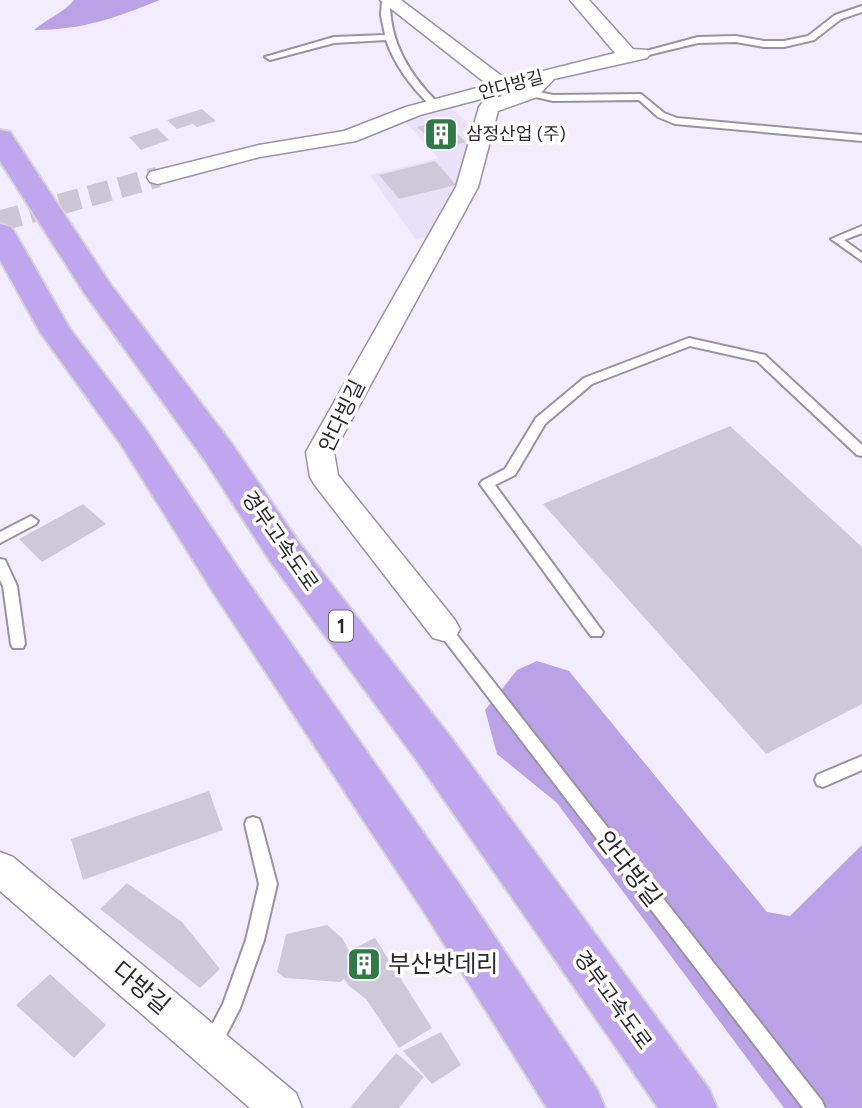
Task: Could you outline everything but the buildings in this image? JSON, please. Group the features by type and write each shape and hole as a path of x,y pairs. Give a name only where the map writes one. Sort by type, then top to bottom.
{"highway":[{"name":"경부고속도로","path":"0,138 99,291 219,453 284,551 436,752 690,1108"},
{"path":"0,233 56,332 132,435 227,582 443,900 578,1108"}],"street":[{"path":"388,0 516,93 489,107 469,96"},
{"path":"579,0 634,55"},
{"name":"안다방길","path":"158,177 259,151 349,137 413,111 469,96 516,93 547,75 634,55"},
{"name":"안다빙길","path":"444,629 324,477 320,452 467,187 489,107"},
{"name":"다방길","path":"0,868 281,1108"}],"lane":[{"path":"388,0 384,16 389,37 415,86 435,105"},
{"name":"안다방길","path":"634,55 698,40 736,39 784,44 811,38 838,17 862,9"},
{"path":"270,57 334,40 389,37"},
{"name":"안다방길","path":"516,93 552,98 641,97 661,115 675,121 862,138"},
{"path":"862,229 836,239 862,258"},
{"path":"596,632 487,484 510,472 540,421 588,381 689,342 761,358 862,452"},
{"path":"0,538 31,521"},
{"path":"0,564 10,586 18,644"},
{"name":"안다방길","path":"444,629 815,1108"},
{"path":"823,780 862,763"},
{"path":"210,1047 235,996 255,940 268,884 253,824"}],"shaded area":[{"path":"74,0 160,0 98,22 68,28 34,30"},
{"path":"452,109 476,130 464,187 432,236 415,239 370,175 438,158 405,121"},
{"path":"537,661 569,671 767,912 790,916 862,845 862,1108 784,1108 557,803 497,754 485,710 517,670"}],"tunnel":[{"path":"0,221 158,177"}],"place":[{"name":"삼정산업 (주)","path":"441,134"},
{"name":"부산밧데리","path":"364,964"}]}
